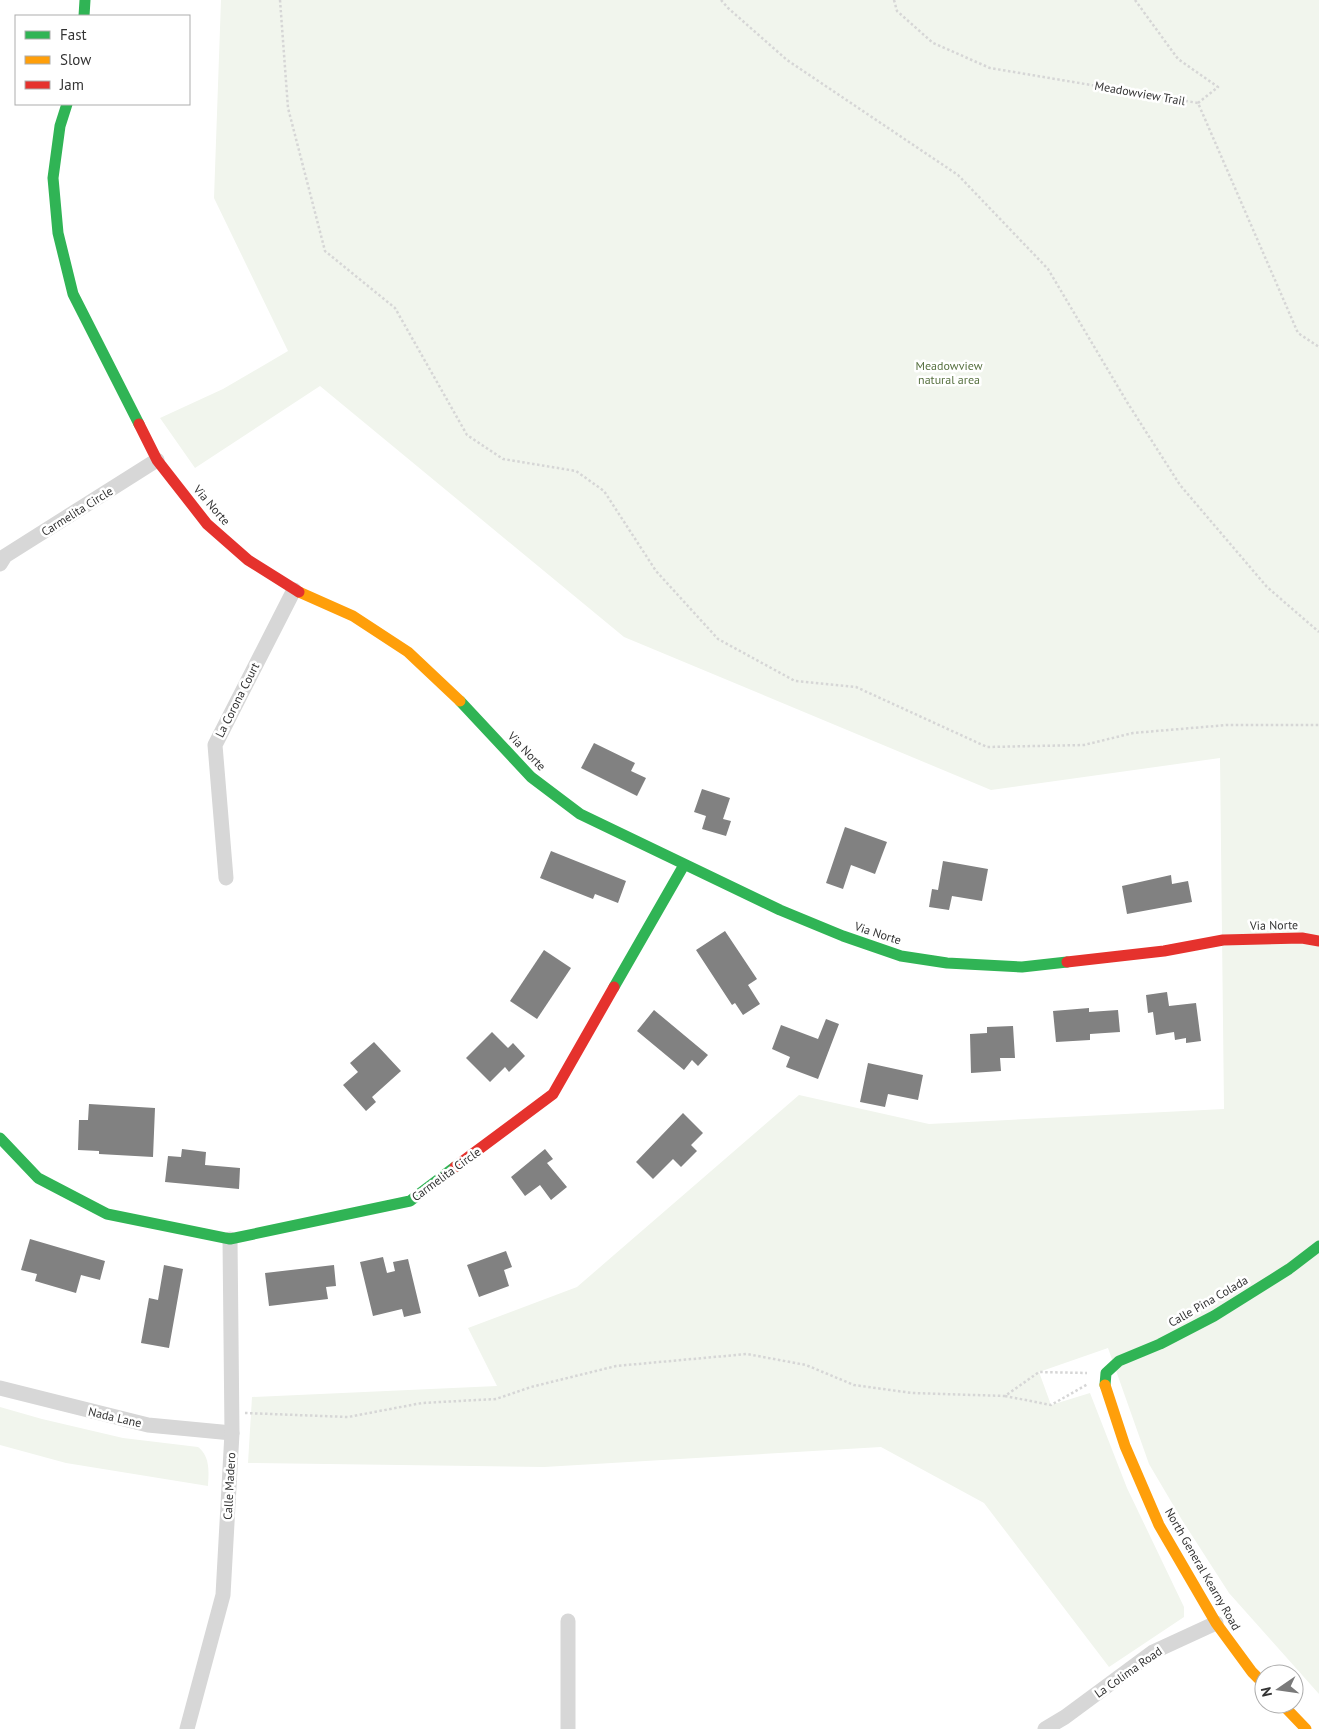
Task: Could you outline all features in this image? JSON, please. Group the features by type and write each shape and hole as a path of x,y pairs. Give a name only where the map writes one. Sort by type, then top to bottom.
{"street":[{"path":"84,15 85,0"},
{"name":"Via Norte","path":"67,105 60,126 53,178 58,233 73,294 157,460 207,524 248,560 294,590 353,616 408,652 458,698 531,777 580,814 780,910 843,936 901,956 948,963 1022,967 1164,951 1223,940 1302,938 1319,941"},
{"name":"Carmelita Circle","path":"0,564 6,556 157,460"},
{"name":"La Corona Court","path":"226,878 215,745 294,590"},
{"name":"Carmelita Circle","path":"0,1138 38,1178 107,1214 230,1239 410,1201 553,1094 684,865"},
{"name":"Calle Madero","path":"187,1729 223,1595 232,1433 230,1239"},
{"name":"Calle Pina Colada","path":"1106,1374 1119,1361 1160,1344 1214,1316 1289,1269 1319,1246"},
{"name":"North General Kearny Road","path":"1106,1374 1105,1388 1125,1446 1159,1525 1216,1623 1254,1674"},
{"name":"Nada Lane","path":"0,1388 148,1425 232,1433"},
{"path":"568,1621 568,1729"},
{"name":"La Colima Road","path":"1045,1729 1065,1718 1153,1652 1216,1623"},
{"path":"1292,1714 1306,1729"}],"path":[{"path":"280,0 288,108 326,251 395,308 467,435 503,459 576,471 604,491 656,571 718,639 795,681 856,687 987,747 1084,745 1133,733 1227,725 1319,724"},
{"path":"721,0 787,60 958,174 1048,269 1127,402 1180,485 1267,586 1319,632"},
{"name":"Meadowview Trail","path":"894,0 897,11 933,43 990,68 1198,103 1298,333 1319,347"},
{"path":"1135,0 1178,59 1218,87 1198,103"},
{"path":"231,1412 348,1418 422,1403 496,1399 531,1387 616,1366 747,1354 806,1365 854,1385 912,1393 1005,1396 1051,1405 1106,1374"},
{"path":"1005,1396 1039,1372 1106,1374"}],"green space":[{"name":"Meadowview natural area","path":"221,0 1319,0 1319,1694 1304,1677 1304,1664 1292,1664 1229,1593 1182,1520 1149,1464 1108,1348 1039,1372 1051,1405 1090,1393 1127,1488 1184,1607 1184,1617 1109,1667 984,1503 881,1447 544,1467 248,1463 252,1397 497,1386 468,1328 577,1287 799,1095 929,1124 1224,1109 1220,758 991,790 624,637 320,386 195,468 160,418 223,389 288,351 214,198"},
{"path":"0,1407 123,1438 198,1447 207,1460 208,1486 66,1463 0,1445"}],"building":[{"path":"594,743 635,763 631,771 646,778 637,796 581,768"},
{"path":"702,789 730,798 723,819 731,821 726,836 702,829 706,816 694,812"},
{"path":"845,827 887,842 875,874 851,865 843,889 826,883"},
{"path":"551,851 626,881 618,903 595,894 593,899 540,878"},
{"path":"943,861 988,869 982,901 952,896 949,910 929,907 932,889 938,890"},
{"path":"1171,875 1172,884 1188,881 1192,902 1127,914 1122,886"},
{"path":"725,931 757,979 748,985 760,1004 743,1015 735,1003 732,1005 696,950"},
{"path":"544,950 571,968 537,1019 510,1001"},
{"path":"1167,992 1169,1006 1196,1003 1201,1041 1186,1043 1186,1038 1175,1040 1174,1032 1156,1035 1153,1012 1148,1013 1146,995"},
{"path":"1089,1008 1089,1012 1118,1010 1120,1032 1090,1034 1090,1040 1056,1042 1053,1011"},
{"path":"654,1010 708,1055 698,1066 692,1060 684,1070 637,1031"},
{"path":"826,1019 839,1024 818,1079 786,1067 790,1057 772,1049 781,1025 818,1039"},
{"path":"1013,1026 1015,1058 1000,1058 1001,1071 971,1073 970,1034 987,1033 987,1027"},
{"path":"492,1032 508,1048 513,1043 525,1056 509,1072 505,1067 490,1082 466,1058"},
{"path":"374,1042 401,1071 372,1097 376,1102 366,1111 343,1085 358,1072 350,1063"},
{"path":"868,1063 923,1075 918,1100 888,1094 885,1107 860,1102"},
{"path":"89,1104 155,1108 153,1157 99,1154 99,1151 78,1150 79,1120 88,1120"},
{"path":"683,1113 703,1133 691,1145 697,1151 681,1167 673,1159 653,1179 636,1162"},
{"path":"182,1149 206,1152 205,1165 240,1168 239,1189 165,1182 168,1156 181,1157"},
{"path":"545,1149 553,1159 547,1163 567,1187 551,1200 540,1185 525,1196 511,1177"},
{"path":"30,1239 105,1261 100,1280 81,1275 76,1293 35,1281 37,1274 21,1270"},
{"path":"506,1251 512,1267 504,1270 509,1286 479,1297 467,1265"},
{"path":"383,1257 387,1273 395,1271 393,1262 408,1259 421,1313 404,1317 402,1309 373,1316 360,1262"},
{"path":"164,1265 183,1269 169,1348 141,1343 149,1298 158,1300"},
{"path":"334,1265 336,1286 326,1287 328,1299 269,1306 265,1273"}],"traffic: fast":[{"path":"84,15 85,0"},
{"path":"67,105 60,126 53,178 58,233 73,294 139,424"},
{"path":"460,701 531,777 580,814 780,910 843,936 901,956 947,963 1022,967 1067,962"},
{"path":"614,987 684,865"},
{"path":"0,1138 38,1178 107,1214 230,1239 410,1201 455,1167"},
{"path":"1105,1385 1106,1373 1119,1361 1160,1344 1214,1316 1289,1269 1319,1246"}],"traffic: slow":[{"path":"299,592 353,616 408,652 460,701"},
{"path":"1105,1385 1125,1446 1159,1525 1216,1623 1254,1674"},
{"path":"1292,1714 1306,1729"}],"traffic: jam":[{"path":"139,424 157,460 207,524 248,560 299,592"},
{"path":"1067,962 1164,951 1223,940 1302,938 1319,941"},
{"path":"455,1167 553,1094 614,987"}]}
